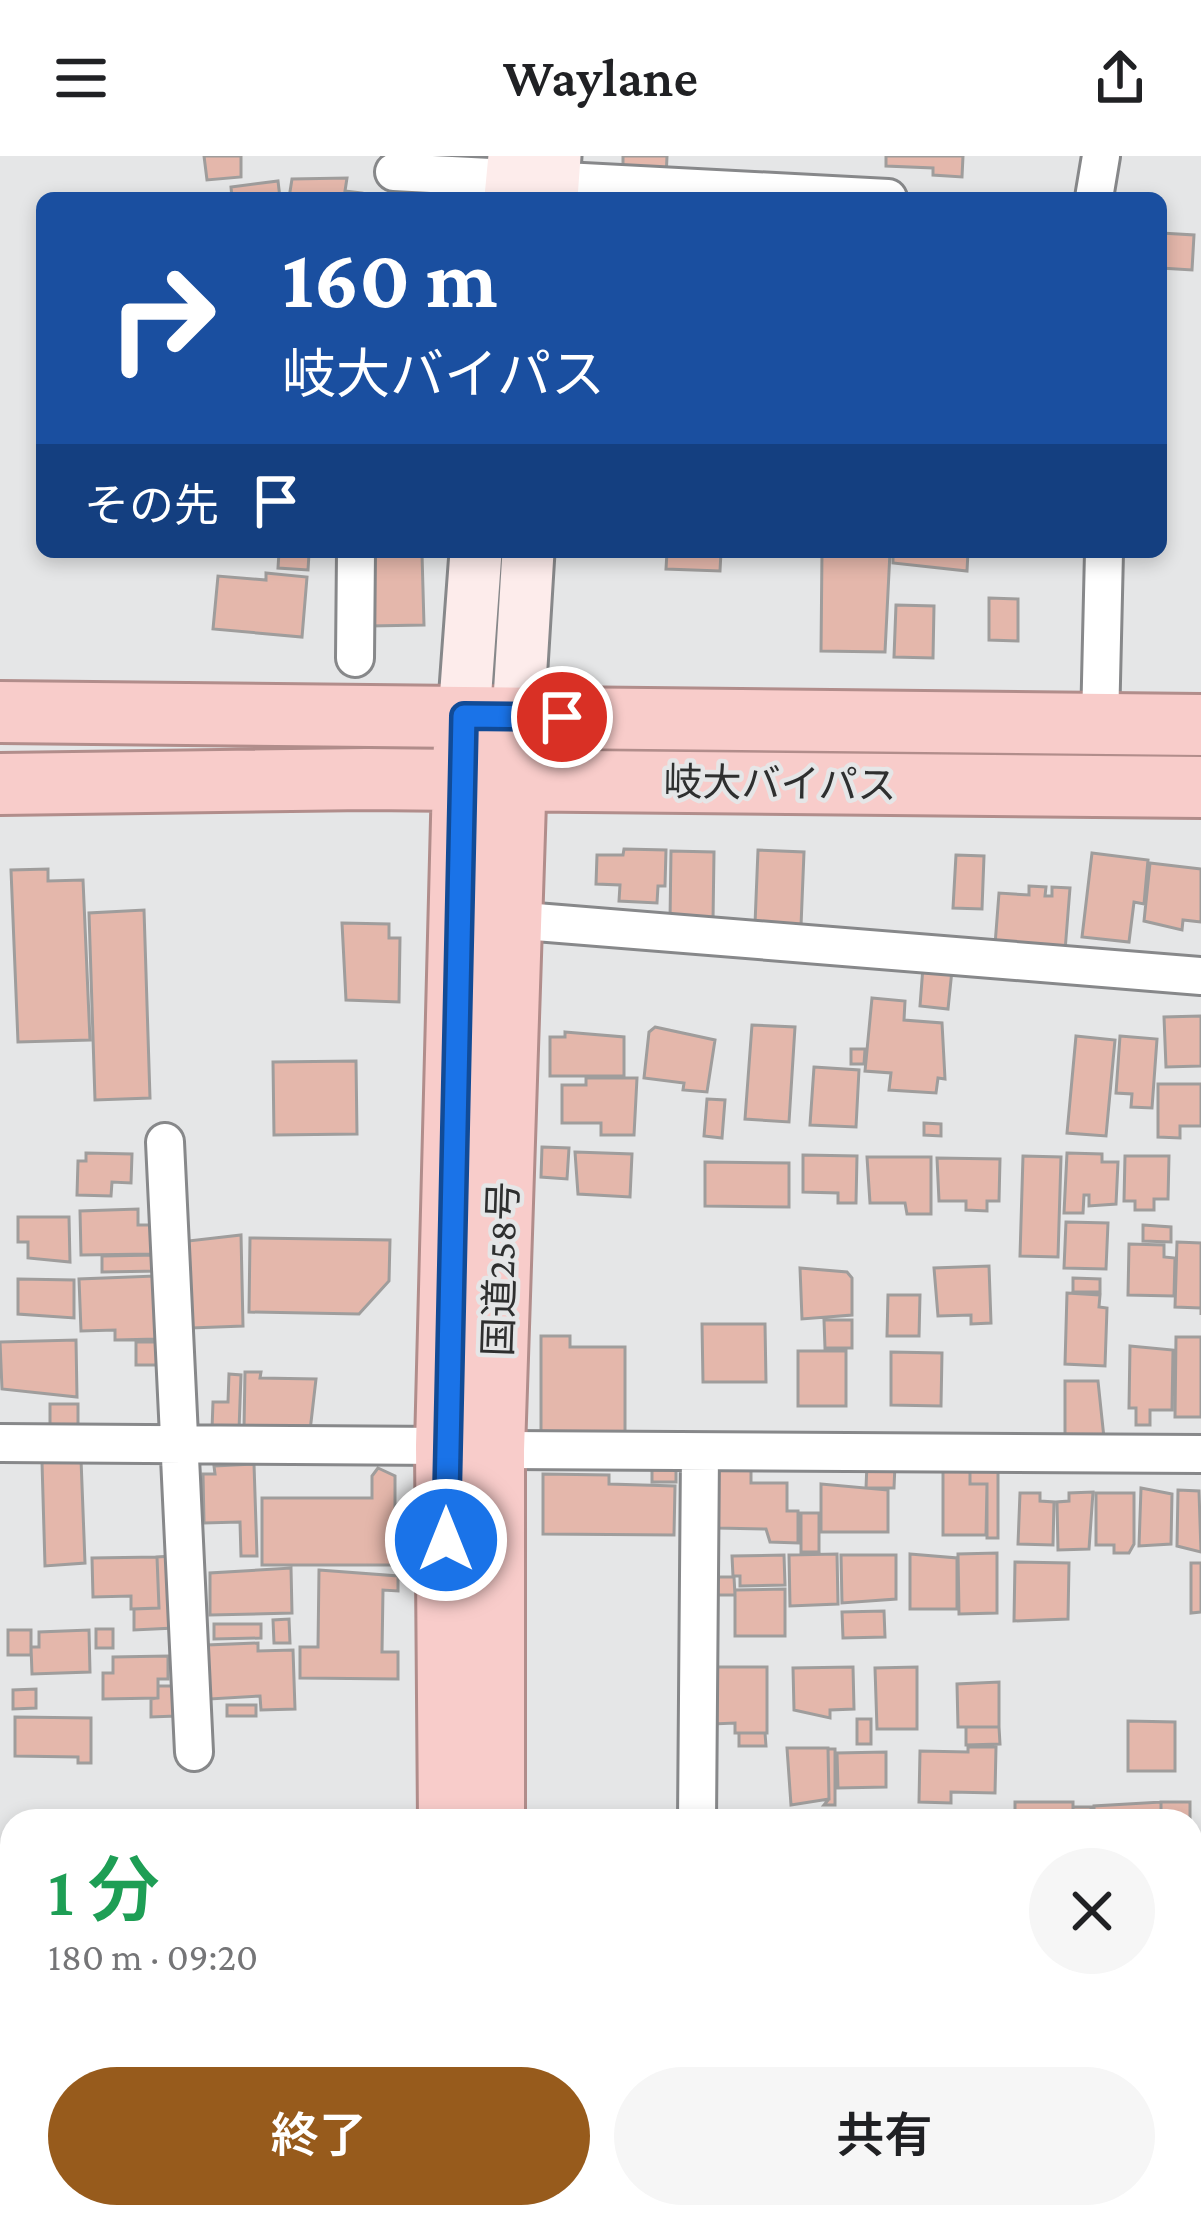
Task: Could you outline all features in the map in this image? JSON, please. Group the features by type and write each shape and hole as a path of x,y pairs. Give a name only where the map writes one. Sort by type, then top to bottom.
{"highway":[{"name":"岐大バイパス","path":"0,712 1201,725"},
{"name":"国道258号","path":"491,716 470,1448 493,1809"},
{"name":"岐大バイパス","path":"0,784 490,781 1201,787"},
{"name":"国道258号","path":"450,1809 470,1448 511,920 490,781"}],"main road":[{"path":"477,558 491,716"},
{"path":"491,716 527,558"}],"street":[{"path":"1095,192 1101,156"},
{"path":"392,175 776,192"},
{"path":"356,558 356,658"},
{"path":"1100,724 1104,558"},
{"path":"511,920 1201,976"},
{"path":"165,1142 194,1752"},
{"path":"0,1443 1201,1454"},
{"path":"698,1809 700,1453"}],"building":[{"path":"204,156 241,156 241,177 207,180"},
{"path":"623,156 667,156 666,179 623,177"},
{"path":"886,156 963,156 962,177 933,175 933,168 886,166"},
{"path":"347,178 345,191 354,192 290,192 292,179"},
{"path":"407,180 471,189 471,192 405,192"},
{"path":"278,181 279,192 231,192 231,187"},
{"path":"1167,233 1194,235 1192,270 1167,268"},
{"path":"279,558 309,558 308,570 278,568"},
{"path":"367,558 422,558 424,625 369,626"},
{"path":"667,558 721,558 720,571 666,569"},
{"path":"822,558 890,558 885,652 821,651"},
{"path":"893,558 968,558 967,571 893,563"},
{"path":"266,573 307,577 302,637 213,629 218,576 266,580"},
{"path":"989,598 1018,599 1018,641 989,640"},
{"path":"896,605 934,606 933,658 894,657"},
{"path":"624,849 666,850 665,886 658,886 657,903 619,901 620,885 596,884 597,855 623,855"},
{"path":"758,850 804,852 801,926 755,924"},
{"path":"671,851 714,852 713,921 670,920"},
{"path":"1092,853 1148,860 1144,904 1134,902 1129,942 1082,937"},
{"path":"956,855 984,856 982,909 953,908"},
{"path":"1150,863 1201,869 1201,922 1183,920 1182,930 1144,921"},
{"path":"48,869 48,881 83,880 90,1040 18,1042 11,870"},
{"path":"1029,886 1046,887 1045,896 1052,896 1052,887 1070,888 1065,951 995,945 999,893 1029,895"},
{"path":"144,910 150,1098 95,1100 89,913"},
{"path":"342,923 389,924 389,938 400,938 399,1002 346,1000"},
{"path":"923,967 952,970 948,1009 920,1006"},
{"path":"872,998 905,1001 904,1020 942,1023 945,1079 938,1078 936,1093 889,1090 891,1073 865,1071"},
{"path":"1201,1016 1201,1066 1166,1067 1164,1017"},
{"path":"752,1025 795,1027 789,1122 745,1119"},
{"path":"655,1027 715,1040 707,1092 683,1090 684,1083 644,1078 649,1032"},
{"path":"565,1032 624,1037 624,1076 550,1076 550,1037 565,1037"},
{"path":"1076,1036 1115,1040 1106,1136 1067,1133"},
{"path":"1120,1036 1157,1039 1152,1108 1131,1107 1132,1094 1116,1093"},
{"path":"851,1049 865,1049 864,1064 851,1064"},
{"path":"356,1061 357,1134 274,1135 273,1062"},
{"path":"814,1067 859,1070 856,1127 810,1125"},
{"path":"586,1078 637,1078 634,1135 601,1135 601,1123 562,1123 562,1085 586,1085"},
{"path":"1158,1084 1201,1084 1201,1126 1180,1126 1180,1138 1158,1137"},
{"path":"707,1099 725,1100 722,1138 704,1136"},
{"path":"924,1123 941,1124 941,1136 924,1135"},
{"path":"542,1147 569,1148 567,1179 541,1177"},
{"path":"575,1152 632,1154 630,1197 578,1194"},
{"path":"86,1153 132,1154 131,1183 112,1182 111,1196 77,1195 78,1161 86,1161"},
{"path":"1067,1153 1102,1154 1102,1162 1118,1162 1116,1204 1089,1206 1089,1195 1084,1195 1083,1213 1064,1213"},
{"path":"803,1155 857,1156 856,1203 838,1203 838,1193 803,1192"},
{"path":"1023,1156 1061,1157 1058,1257 1020,1256"},
{"path":"1125,1156 1169,1156 1168,1199 1154,1199 1154,1210 1135,1210 1135,1201 1124,1201"},
{"path":"867,1157 931,1157 931,1214 907,1214 905,1203 870,1203"},
{"path":"937,1158 1000,1159 999,1201 987,1201 987,1211 966,1210 966,1201 939,1201"},
{"path":"705,1162 789,1163 789,1207 705,1206"},
{"path":"138,1209 138,1225 152,1225 153,1254 81,1255 80,1211"},
{"path":"18,1217 69,1217 70,1262 28,1258 28,1242 18,1242"},
{"path":"1066,1222 1108,1223 1106,1269 1064,1268"},
{"path":"1143,1225 1171,1227 1171,1242 1143,1241"},
{"path":"241,1235 243,1326 191,1328 188,1241"},
{"path":"250,1238 390,1240 389,1281 359,1314 249,1312"},
{"path":"1177,1242 1201,1243 1201,1308 1175,1307"},
{"path":"1129,1244 1164,1245 1164,1257 1175,1258 1174,1296 1128,1295"},
{"path":"158,1255 159,1271 102,1272 102,1256"},
{"path":"989,1266 991,1323 971,1324 971,1315 938,1316 934,1268"},
{"path":"800,1268 847,1272 852,1278 852,1315 802,1319"},
{"path":"155,1276 158,1339 115,1340 115,1330 81,1331 79,1279"},
{"path":"1073,1278 1100,1279 1100,1292 1073,1292"},
{"path":"18,1279 74,1280 74,1318 18,1314"},
{"path":"1067,1293 1100,1295 1099,1307 1107,1308 1105,1366 1065,1364"},
{"path":"888,1295 920,1295 919,1336 887,1336"},
{"path":"824,1320 852,1320 852,1348 825,1348"},
{"path":"702,1324 765,1324 766,1382 703,1382"},
{"path":"541,1336 570,1336 570,1347 625,1347 625,1433 541,1433"},
{"path":"1176,1337 1201,1337 1201,1417 1175,1417"},
{"path":"76,1340 77,1397 2,1389 0,1342"},
{"path":"136,1342 160,1342 160,1365 136,1365"},
{"path":"1130,1346 1173,1350 1172,1410 1150,1410 1150,1425 1136,1425 1136,1408 1129,1408"},
{"path":"798,1351 846,1351 846,1406 798,1406"},
{"path":"891,1352 942,1353 941,1406 891,1405"},
{"path":"245,1372 261,1372 260,1378 316,1379 310,1431 244,1429"},
{"path":"229,1374 241,1375 239,1430 212,1429 213,1402 228,1402"},
{"path":"1065,1381 1098,1381 1104,1438 1065,1437"},
{"path":"50,1404 78,1404 78,1431 50,1431"},
{"path":"81,1459 85,1563 45,1566 42,1462"},
{"path":"652,1463 676,1463 676,1482 652,1482"},
{"path":"254,1464 257,1556 241,1556 240,1522 204,1523 203,1474 215,1474 214,1466"},
{"path":"867,1464 895,1464 894,1488 866,1488"},
{"path":"943,1464 970,1464 970,1484 987,1484 986,1535 943,1535"},
{"path":"970,1464 998,1464 998,1538 987,1538 987,1484 970,1484"},
{"path":"751,1467 751,1483 787,1483 787,1511 798,1511 798,1543 770,1542 766,1529 717,1528 712,1471"},
{"path":"378,1468 395,1476 395,1565 262,1565 262,1498 372,1498 372,1476"},
{"path":"543,1474 609,1475 609,1484 675,1486 674,1535 543,1534"},
{"path":"821,1484 888,1490 888,1532 821,1532"},
{"path":"1141,1488 1172,1494 1171,1544 1139,1546"},
{"path":"1178,1490 1199,1491 1201,1552 1177,1546"},
{"path":"1093,1492 1089,1549 1058,1550 1057,1502 1069,1501 1069,1493"},
{"path":"1020,1493 1040,1493 1040,1501 1054,1502 1053,1545 1018,1544"},
{"path":"1096,1493 1134,1493 1134,1544 1129,1553 1114,1553 1114,1545 1096,1545"},
{"path":"801,1513 819,1513 819,1552 801,1552"},
{"path":"997,1553 997,1613 959,1614 958,1554"},
{"path":"837,1554 838,1604 790,1606 789,1555"},
{"path":"910,1554 957,1558 957,1609 910,1609"},
{"path":"784,1555 785,1585 740,1586 740,1576 733,1576 732,1556"},
{"path":"841,1555 896,1555 896,1599 842,1603"},
{"path":"172,1556 174,1628 134,1630 134,1609 159,1608 157,1557"},
{"path":"157,1557 159,1608 131,1609 131,1596 93,1597 92,1558"},
{"path":"1015,1562 1069,1563 1068,1619 1014,1621"},
{"path":"1191,1563 1201,1563 1201,1612 1191,1613"},
{"path":"291,1568 292,1613 210,1615 210,1573"},
{"path":"319,1570 398,1576 398,1591 383,1590 382,1652 398,1652 398,1679 300,1678 300,1647 318,1647"},
{"path":"711,1577 734,1577 735,1595 711,1595"},
{"path":"785,1589 785,1636 735,1636 735,1590"},
{"path":"884,1611 885,1637 843,1638 842,1612"},
{"path":"289,1619 290,1643 274,1643 273,1620"},
{"path":"214,1624 261,1624 261,1638 214,1639"},
{"path":"96,1629 113,1629 113,1648 96,1648"},
{"path":"8,1630 31,1630 31,1655 8,1655"},
{"path":"89,1630 90,1672 32,1674 31,1647 39,1647 39,1632"},
{"path":"258,1643 258,1651 293,1650 295,1709 261,1710 260,1696 210,1699 207,1645"},
{"path":"168,1656 168,1679 158,1679 158,1698 103,1699 103,1673 113,1673 113,1657"},
{"path":"714,1667 767,1667 767,1733 735,1733 735,1723 713,1724"},
{"path":"853,1667 854,1709 830,1710 830,1718 794,1710 793,1668"},
{"path":"917,1667 917,1729 877,1729 875,1668"},
{"path":"999,1682 999,1727 958,1727 957,1684"},
{"path":"158,1686 176,1686 176,1716 151,1717 151,1699 158,1698"},
{"path":"36,1689 36,1708 13,1709 13,1690"},
{"path":"227,1705 256,1705 256,1716 227,1716"},
{"path":"15,1717 91,1718 91,1763 78,1763 78,1757 15,1756"},
{"path":"857,1719 871,1719 871,1744 857,1744"},
{"path":"1128,1721 1175,1722 1175,1771 1128,1771"},
{"path":"966,1727 999,1727 1000,1744 966,1745"},
{"path":"739,1733 765,1733 766,1746 739,1746"},
{"path":"968,1747 996,1747 995,1793 951,1792 951,1803 919,1802 920,1751 968,1752"},
{"path":"787,1748 828,1748 829,1799 791,1805"},
{"path":"828,1749 835,1749 835,1805 824,1805 829,1799"},
{"path":"886,1752 886,1787 838,1788 837,1753"},
{"path":"1015,1802 1073,1802 1073,1809 1015,1809"},
{"path":"1161,1802 1190,1802 1190,1809 1161,1809"},
{"path":"1161,1802 1161,1809 1094,1806"}],"route":[{"path":"446,1540 464,716 562,717"}]}
